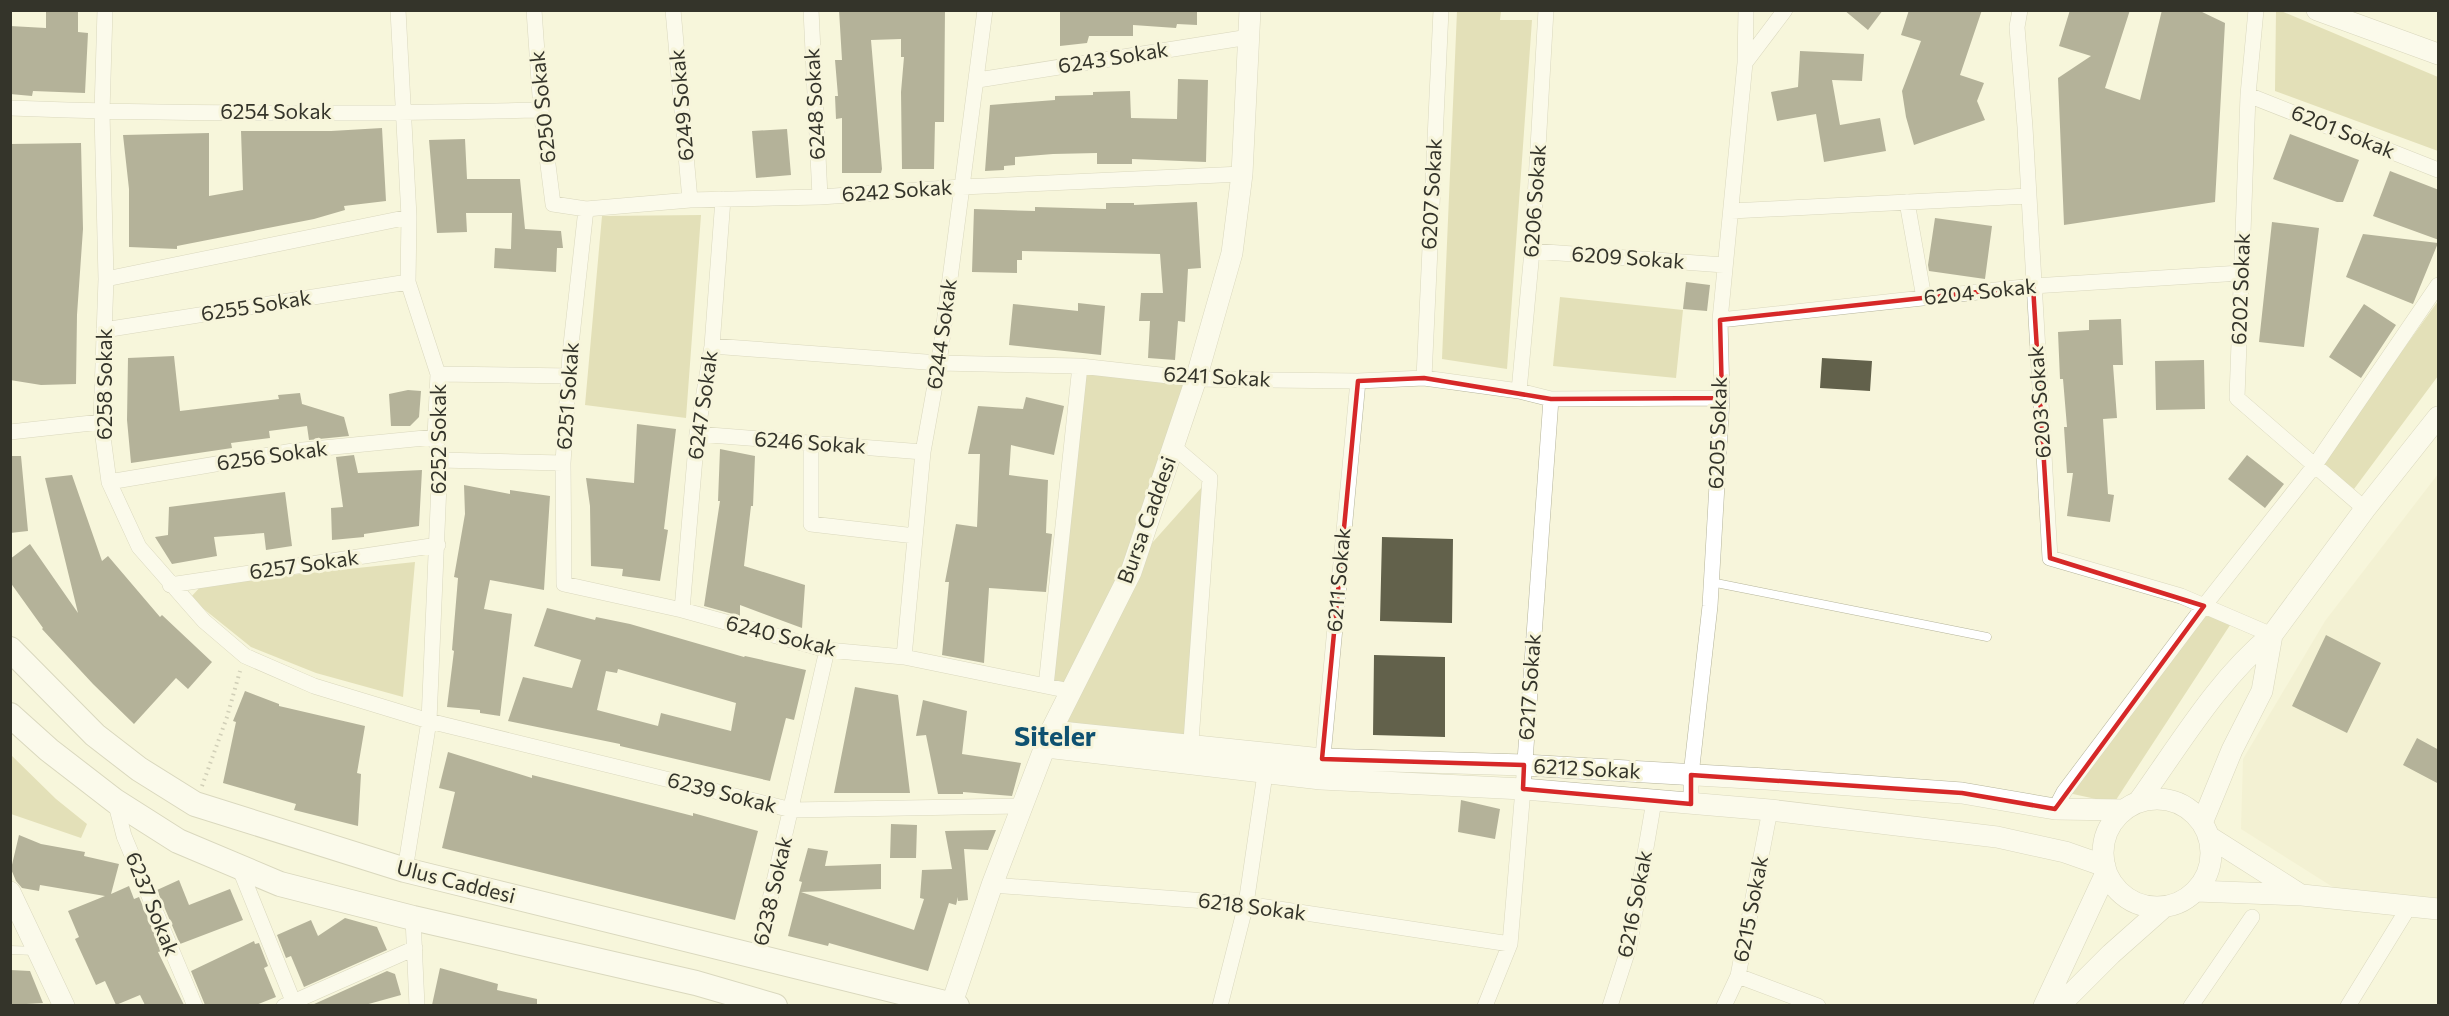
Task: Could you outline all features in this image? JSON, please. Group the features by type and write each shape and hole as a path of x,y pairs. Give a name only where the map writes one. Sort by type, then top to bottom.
{"main road":[{"name":"Ulus Caddesi","path":"16,655 94,735 139,769 195,804 405,870 953,1005"},
{"name":"Ulus Caddesi","path":"10,715 49,750 115,801 178,841 280,884 413,918 696,983 775,1005"}],"street":[{"name":"6258 Sokak","path":"105,10 102,112 106,279 101,422 110,482 139,547 204,621 245,656 314,686 429,721"},
{"name":"6252 Sokak","path":"398,10 409,217 408,282 438,374 435,437 440,460 429,721 405,870"},
{"name":"6250 Sokak","path":"534,10 541,110 553,204"},
{"name":"6249 Sokak","path":"673,10 690,200"},
{"name":"6248 Sokak","path":"811,10 820,197"},
{"name":"6244 Sokak","path":"904,657 923,452 939,363 978,80 985,10"},
{"name":"Bursa Caddesi","path":"953,1005 992,885 1048,739 1131,572 1196,379 1232,253 1242,174 1250,10"},
{"name":"6207 Sokak","path":"1424,378 1441,10"},
{"name":"6206 Sokak","path":"1519,392 1532,251 1546,10"},
{"name":"6205 Sokak","path":"1691,804 1691,775 1711,582 1722,398 1719,320 1745,63 1746,10"},
{"path":"1745,63 1785,10"},
{"name":"6203 Sokak","path":"2020,10 2017,27 2050,558 2181,596 2272,634"},
{"name":"6202 Sokak","path":"2256,10 2248,94 2237,398 2365,509"},
{"path":"2317,10 2439,54"},
{"name":"6243 Sokak","path":"978,80 1249,37"},
{"name":"6201 Sokak","path":"2248,94 2439,170"},
{"name":"6254 Sokak","path":"10,108 102,112 404,113 541,110"},
{"name":"6242 Sokak","path":"553,204 586,209 690,200 820,197 962,186 1242,174"},
{"path":"1731,211 2028,196"},
{"name":"6247 Sokak","path":"682,610 697,434 712,346 723,200"},
{"path":"1907,202 1924,298"},
{"name":"6251 Sokak","path":"564,584 563,463 569,376 586,209"},
{"path":"106,279 409,217"},
{"name":"6209 Sokak","path":"1532,251 1724,265"},
{"name":"6204 Sokak","path":"1719,320 2033,286 2241,273"},
{"name":"6255 Sokak","path":"104,330 408,282"},
{"path":"2055,808 2064,792 2204,606 2314,465 2439,285"},
{"name":"6241 Sokak","path":"712,346 939,363 1080,366 1196,379 1358,381 1424,378 1551,399 1722,398"},
{"path":"1046,686 1080,366"},
{"path":"438,374 569,376"},
{"name":"6211 Sokak","path":"1322,769 1358,381"},
{"name":"6217 Sokak","path":"1485,1005 1510,944 1551,399"},
{"path":"2272,634 2262,690 2232,750 2205,829 2211,858 2206,876 2196,891 2182,902 2164,907 2146,906 2129,900 2115,888 2102,856 2104,838 2112,822 2131,806 2246,656 2272,634 2365,509 2439,417"},
{"path":"10,432 101,422"},
{"name":"6246 Sokak","path":"697,434 923,452"},
{"name":"6256 Sokak","path":"110,482 293,452 435,437"},
{"path":"811,443 811,524 915,536"},
{"path":"1174,447 1210,478 1190,755"},
{"path":"440,460 563,463"},
{"name":"6257 Sokak","path":"170,585 438,545"},
{"name":"6240 Sokak","path":"564,584 682,610 827,650 904,657 1070,691"},
{"path":"10,638 16,655"},
{"name":"6238 Sokak","path":"757,956 827,650"},
{"name":"6239 Sokak","path":"429,721 792,810 1022,806"},
{"name":"6212 Sokak","path":"1048,739 1523,789 1770,810 1997,837 2066,852 2106,870"},
{"name":"6212 Sokak","path":"1190,755 1265,774 1322,769 1524,765 1962,793 2055,808 2131,806"},
{"path":"1220,1005 1246,904 1265,774"},
{"path":"2131,806 2156,798 2174,801 2190,810 2205,829 2302,895"},
{"name":"6237 Sokak","path":"115,801 124,836 195,1005"},
{"name":"6216 Sokak","path":"1610,1005 1629,947 1654,801"},
{"name":"6215 Sokak","path":"1724,1005 1738,976 1770,810"},
{"path":"239,867 288,1003 415,948"},
{"path":"2044,1005 2106,870"},
{"name":"6218 Sokak","path":"992,885 1246,904 1510,944"},
{"path":"2196,891 2302,895 2439,909"},
{"path":"10,892 64,1005"},
{"path":"2348,1005 2410,906"},
{"path":"2060,1005 2111,954 2164,907"},
{"path":"2191,1005 2252,916"},
{"path":"413,918 417,1005"},
{"path":"1738,976 1818,1005"}],"lane":[{"path":"1711,582 1987,637"},
{"path":"10,950 37,952"}],"path":[{"path":"195,804 227,717 245,656"}],"highlighted area":[{"path":"2033,286 2050,558 2204,606 2055,809 1962,793 1691,775 1691,804 1523,789 1524,765 1322,759 1358,381 1424,378 1551,399 1722,398 1720,320"}],"shaded area":[{"path":"1457,11 1501,11 1500,20 1532,20 1507,369 1442,359"},
{"path":"2276,11 2281,11 2438,77 2438,151 2275,91"},
{"path":"701,215 686,418 585,405 602,216"},
{"path":"1560,297 1683,310 1676,378 1553,366"},
{"path":"2438,301 2438,376 2354,489 2321,464"},
{"path":"1080,366 1196,379 1136,561 1210,478 1190,746 1051,731 1074,685 1046,686"},
{"path":"2438,474 2438,905 2347,896 2241,829 2243,759 2325,621"},
{"path":"415,562 403,697 316,673 251,647 190,598 203,584"},
{"path":"2204,606 2234,619 2114,803 2064,792"},
{"path":"10,754 56,799 87,824 81,838 11,814"}],"building":[{"path":"46,10 78,10 78,32 88,33 85,93 33,91 32,96 10,94 10,26 46,28"},
{"path":"839,10 945,10 944,122 935,122 934,169 902,169 901,92 904,57 901,57 901,39 871,40 882,169 881,173 842,173 842,118 836,119 835,96 838,96 835,60 842,60"},
{"path":"1060,10 1197,10 1197,25 1177,24 1176,28 1133,25 1133,36 1089,36 1087,43 1060,46"},
{"path":"1844,10 1883,10 1868,30"},
{"path":"1909,10 1982,10 1960,75 1984,83 1977,101 1985,120 1914,145 1902,91 1921,41 1901,35"},
{"path":"2070,10 2130,10 2105,88 2140,100 2162,10 2198,10 2225,23 2215,202 2064,225 2058,78 2091,56 2059,46"},
{"path":"1800,51 1864,54 1862,81 1832,80 1840,125 1880,118 1886,151 1824,162 1816,114 1777,121 1771,92 1798,87"},
{"path":"1178,79 1208,80 1206,162 1132,159 1132,164 1097,164 1097,153 1053,154 1015,157 1015,165 1004,166 1004,170 985,171 990,105 1055,100 1055,96 1093,95 1093,92 1130,91 1131,118 1177,119"},
{"path":"382,128 386,201 344,206 345,210 314,219 177,246 177,249 129,247 129,189 123,135 209,133 209,196 243,190 241,131 331,131"},
{"path":"787,129 791,175 756,178 752,131"},
{"path":"2290,134 2359,160 2343,202 2337,202 2273,179"},
{"path":"465,139 467,179 520,179 525,229 561,231 563,248 557,248 556,272 494,268 495,248 511,249 512,213 466,213 467,232 437,233 429,140"},
{"path":"81,143 83,229 77,315 76,384 41,385 10,380 10,144"},
{"path":"2390,171 2439,190 2439,240 2373,216"},
{"path":"1197,202 1201,268 1188,269 1185,322 1178,321 1175,360 1148,358 1150,321 1139,321 1141,293 1163,293 1160,254 1022,251 1022,260 1017,260 1017,273 972,272 974,209 1035,211 1035,207 1106,209 1106,203 1134,203 1134,205"},
{"path":"1935,218 1992,226 1985,279 1929,271"},
{"path":"2272,222 2319,228 2304,347 2259,342"},
{"path":"2363,234 2438,243 2413,304 2346,277"},
{"path":"1686,282 1710,285 1707,311 1683,309"},
{"path":"1078,303 1105,306 1101,355 1009,345 1013,304 1078,311"},
{"path":"2364,304 2396,325 2361,378 2329,357"},
{"path":"2121,319 2123,365 2113,365 2117,418 2103,419 2108,494 2114,495 2110,522 2067,516 2073,473 2067,473 2064,427 2067,427 2063,379 2060,379 2058,332 2089,330 2089,320"},
{"path":"174,356 180,411 279,399 278,395 300,393 302,404 344,417 349,436 309,440 307,426 269,431 270,438 231,443 232,448 131,463 127,420 128,358"},
{"path":"1822,358 1872,361 1870,391 1820,388"},
{"path":"2204,360 2205,409 2156,410 2155,361"},
{"path":"408,390 421,391 419,417 410,426 391,426 389,394"},
{"path":"1026,397 1064,406 1054,455 1011,445 1009,475 1048,480 1046,533 1052,534 1046,592 989,588 984,663 942,655 949,582 945,582 956,524 977,527 980,454 968,454 978,406 1023,409"},
{"path":"637,424 676,429 664,529 668,530 660,581 622,576 623,569 591,566 590,506 586,478 634,483"},
{"path":"720,449 755,456 753,506 751,506 744,566 805,585 802,628 740,605 740,616 704,606 720,501 718,501"},
{"path":"354,455 358,473 422,470 419,526 364,534 364,537 332,540 331,508 343,507 336,457"},
{"path":"2247,455 2284,484 2265,508 2228,479"},
{"path":"10,456 21,456 28,531 10,533"},
{"path":"72,475 102,561 108,556 160,617 162,615 212,662 188,689 176,678 134,724 42,629 10,582 10,559 30,544 78,613 45,478"},
{"path":"464,485 510,494 510,490 550,496 544,590 490,580 484,609 512,614 500,716 480,713 480,710 447,707 454,651 452,650 458,578 454,577 465,514"},
{"path":"285,492 292,546 266,550 264,533 214,537 217,556 172,564 155,537 168,535 169,507"},
{"path":"1382,537 1453,539 1452,623 1380,621"},
{"path":"547,608 595,620 596,617 630,624 744,657 806,670 794,720 786,718 770,781 620,746 620,744 508,721 523,677 572,688 581,660 534,646","holes":["618,669 736,703 731,731 661,713 658,726 597,710 606,671 617,673"]},
{"path":"2326,635 2381,663 2347,733 2292,706"},
{"path":"1374,655 1445,657 1445,737 1373,735"},
{"path":"855,687 898,695 910,793 834,793"},
{"path":"245,691 279,704 279,706 365,726 357,773 361,774 358,826 294,810 296,804 223,783 236,722 233,721"},
{"path":"923,700 967,711 962,754 1021,763 1012,796 963,792 963,794 938,794 926,735 916,736"},
{"path":"2417,738 2439,750 2439,784 2403,765"},
{"path":"448,752 532,778 532,775 693,816 693,813 758,831 735,920 442,848 455,792 439,788"},
{"path":"1461,800 1500,809 1495,839 1458,832"},
{"path":"891,824 917,825 916,858 890,858"},
{"path":"996,830 988,850 964,849 968,900 958,901 958,897 956,905 949,903 928,971 829,943 828,946 788,936 808,848 828,851 825,866 881,864 881,889 801,892 914,930 924,899 920,898 922,870 952,869 945,831"},
{"path":"19,835 41,844 85,852 84,856 119,864 111,894 129,886 134,899 139,897 162,951 158,952 184,1005 145,1005 140,995 116,1005 105,981 96,985 75,939 79,937 68,911 105,896 40,885 39,891 22,888 11,869"},
{"path":"179,880 189,905 230,889 243,920 180,944 157,890"},
{"path":"345,918 377,927 387,950 304,987 291,956 286,958 277,935 311,920 318,936"},
{"path":"254,941 255,944 259,943 268,966 264,968 276,997 256,1005 205,1005 191,971"},
{"path":"440,968 498,984 497,990 537,999 537,1005 432,1005"},
{"path":"10,970 30,971 43,1003 10,1005"},
{"path":"387,971 395,974 401,995 365,1005 312,1005"}],"district":[{"name":"Siteler","path":"1055,737"}]}
